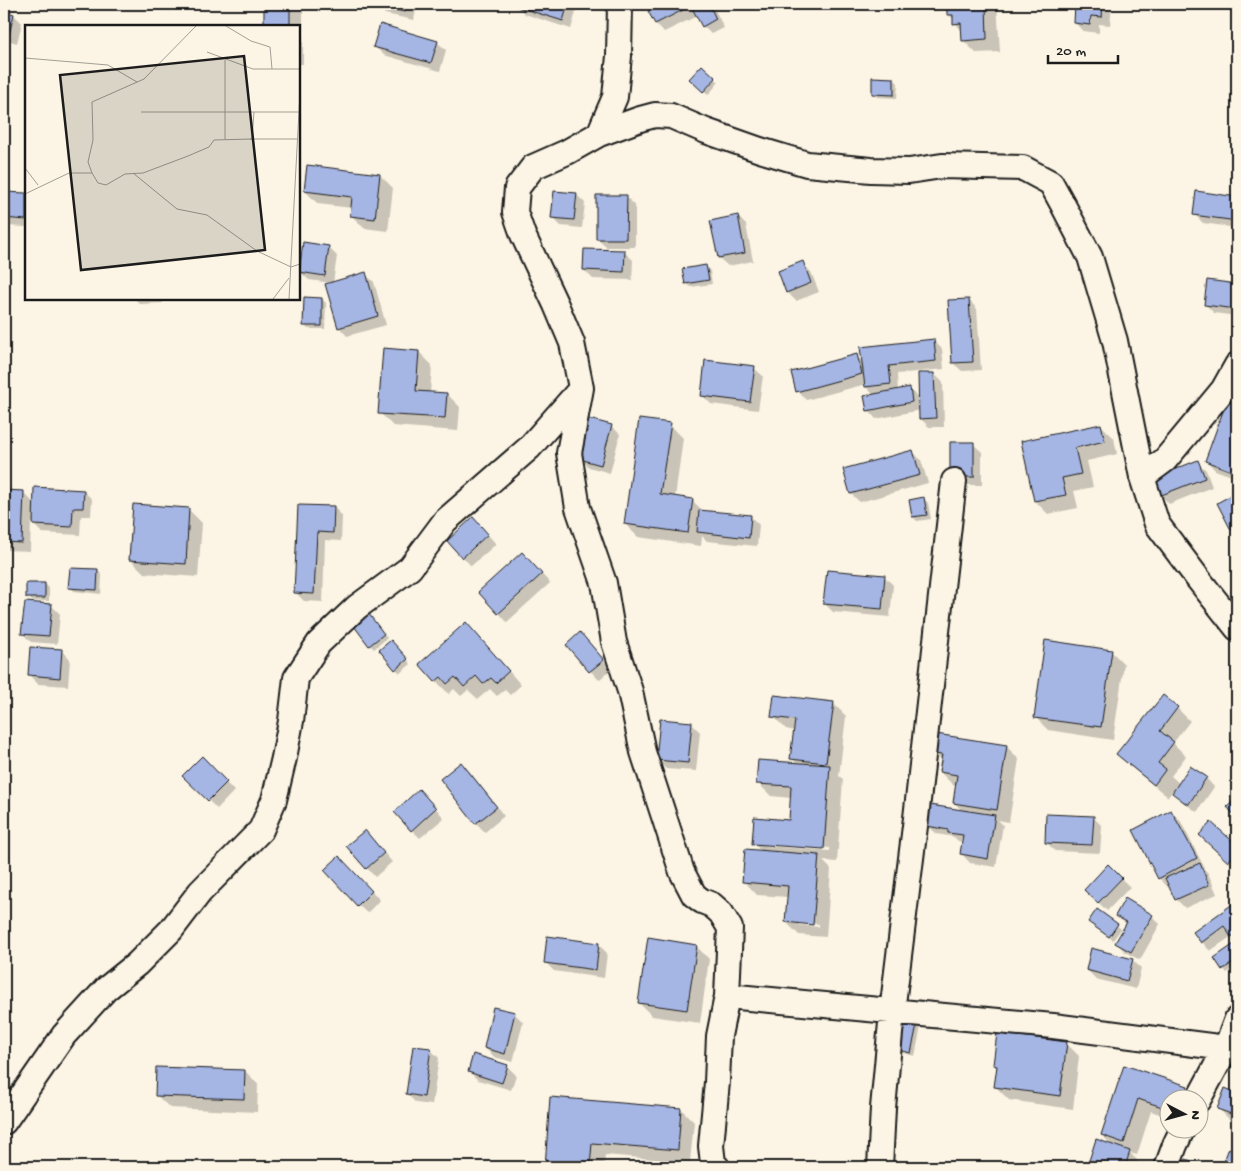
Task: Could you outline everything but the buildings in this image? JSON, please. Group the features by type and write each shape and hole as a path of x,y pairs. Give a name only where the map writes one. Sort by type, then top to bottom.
{"street":[{"path":"599,134 616,97 620,4"},
{"path":"712,1160 719,1036 727,996 730,928 721,913 712,905 694,895 682,872 643,752 630,692 614,642 604,583 578,508 569,453 581,388 572,343 523,235 515,212 517,188 533,167 567,152 599,134 655,115 671,116 706,131 807,164 870,170 909,171 942,166 1023,168 1051,183 1090,258 1115,341 1142,477 1157,524 1237,628"},
{"path":"1142,477 1165,460 1223,390 1237,365"},
{"path":"4,1122 64,1034 106,989 137,964 164,937 200,892 261,830 274,800 284,758 296,678 319,643 357,607 410,568 444,521 529,448 581,388"},
{"path":"880,1167 883,1108 892,1012 954,482"},
{"path":"727,996 1053,1026 1226,1048"},
{"path":"1204,1088 1226,1048 1237,1019"},
{"path":"1167,1167 1178,1138"}]}
